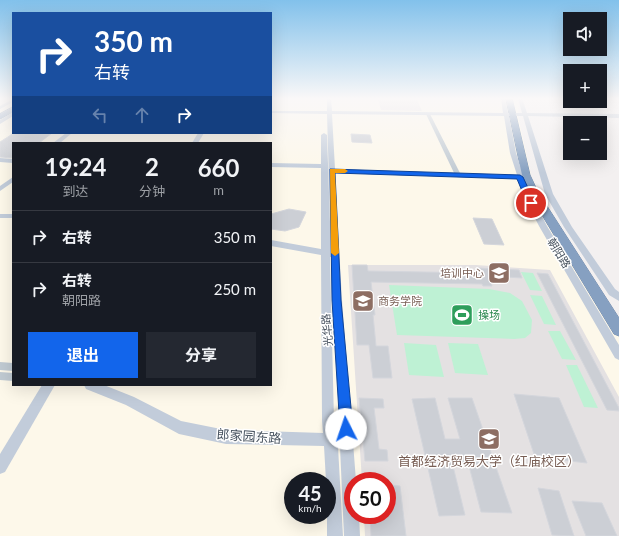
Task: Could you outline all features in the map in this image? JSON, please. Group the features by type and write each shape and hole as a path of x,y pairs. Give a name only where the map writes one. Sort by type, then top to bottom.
{"highway":[{"name":"朝阳路","path":"515,123 526,175 619,330"},
{"name":"朝阳路","path":"537,193 619,317"}],"street":[{"name":"光华路","path":"327,123 331,253 328,421 331,440 335,536"},
{"path":"433,123 458,175"},
{"name":"朝阳路","path":"514,123 520,177 537,193 568,228 617,294"},
{"name":"朝阳路","path":"515,123 537,193 543,226 619,355"},
{"path":"57,142 68,134"},
{"path":"0,160 12,161"},
{"path":"272,165 520,177"},
{"path":"0,189 12,180"},
{"path":"0,216 12,216"},
{"path":"272,243 331,253"},
{"name":"光华路","path":"331,253 347,440 352,536"},
{"path":"0,366 12,367"},
{"path":"0,376 12,377"},
{"path":"0,467 48,386"},
{"name":"郎家园东路","path":"92,386 130,401 179,427 226,437 347,440"}],"shaded area":[{"path":"0,123 12,123 12,134 272,134 272,123 520,123 532,180 619,322 619,536 0,536"},
{"name":"首都经济贸易大学（红庙校区）","path":"348,265 476,265 550,270 619,397 619,536 365,536 364,524 396,524 396,472 361,472"}],"green space":[{"path":"521,272 533,273 542,291 530,290"},
{"name":"操场","path":"389,285 489,289 510,293 522,301 532,320 531,333 525,338 514,339 397,335"},
{"path":"530,295 542,296 556,325 544,324"},
{"path":"548,331 560,331 576,360 562,359"},
{"path":"404,343 436,345 444,377 409,375"},
{"path":"448,343 478,344 488,375 455,373"},
{"path":"566,365 577,365 598,408 584,407"}],"building":[{"path":"12,134 51,134 40,142 12,142 12,158 0,157 0,142"},
{"path":"351,134 370,135 372,143 352,142"},
{"path":"289,209 306,212 299,227 285,231 272,229 272,214"},
{"path":"473,218 492,219 504,245 484,244"},
{"path":"352,265 367,265 368,271 478,273 477,268 519,270 522,278 489,276 492,286 483,286 482,284 371,282 375,315 373,315 376,346 388,346 392,378 373,378 369,345 357,345"},
{"path":"537,273 548,274 619,408 619,411 607,410"},
{"path":"514,394 559,398 587,463 535,457"},
{"path":"359,398 383,399 384,408 374,408 379,449 387,450 388,461 365,461"},
{"path":"435,398 445,439 460,439 448,398 472,398 512,513 481,512 469,466 453,466 465,515 439,516 412,399"},
{"path":"396,486 400,486 406,536 371,536 370,524 396,524"},
{"path":"538,488 559,491 574,536 552,535"},
{"path":"572,501 602,503 617,536 586,536"}],"slow traffic":[{"path":"335,253 332,171 345,171"}],"place":[{"name":"培训中心","path":"499,273"},
{"name":"商务学院","path":"363,301"},
{"name":"操场","path":"462,315"},
{"name":"首都经济贸易大学（红庙校区）","path":"489,439"}],"route":[{"path":"346,429 336,300 332,171 520,177 531,203"}]}
